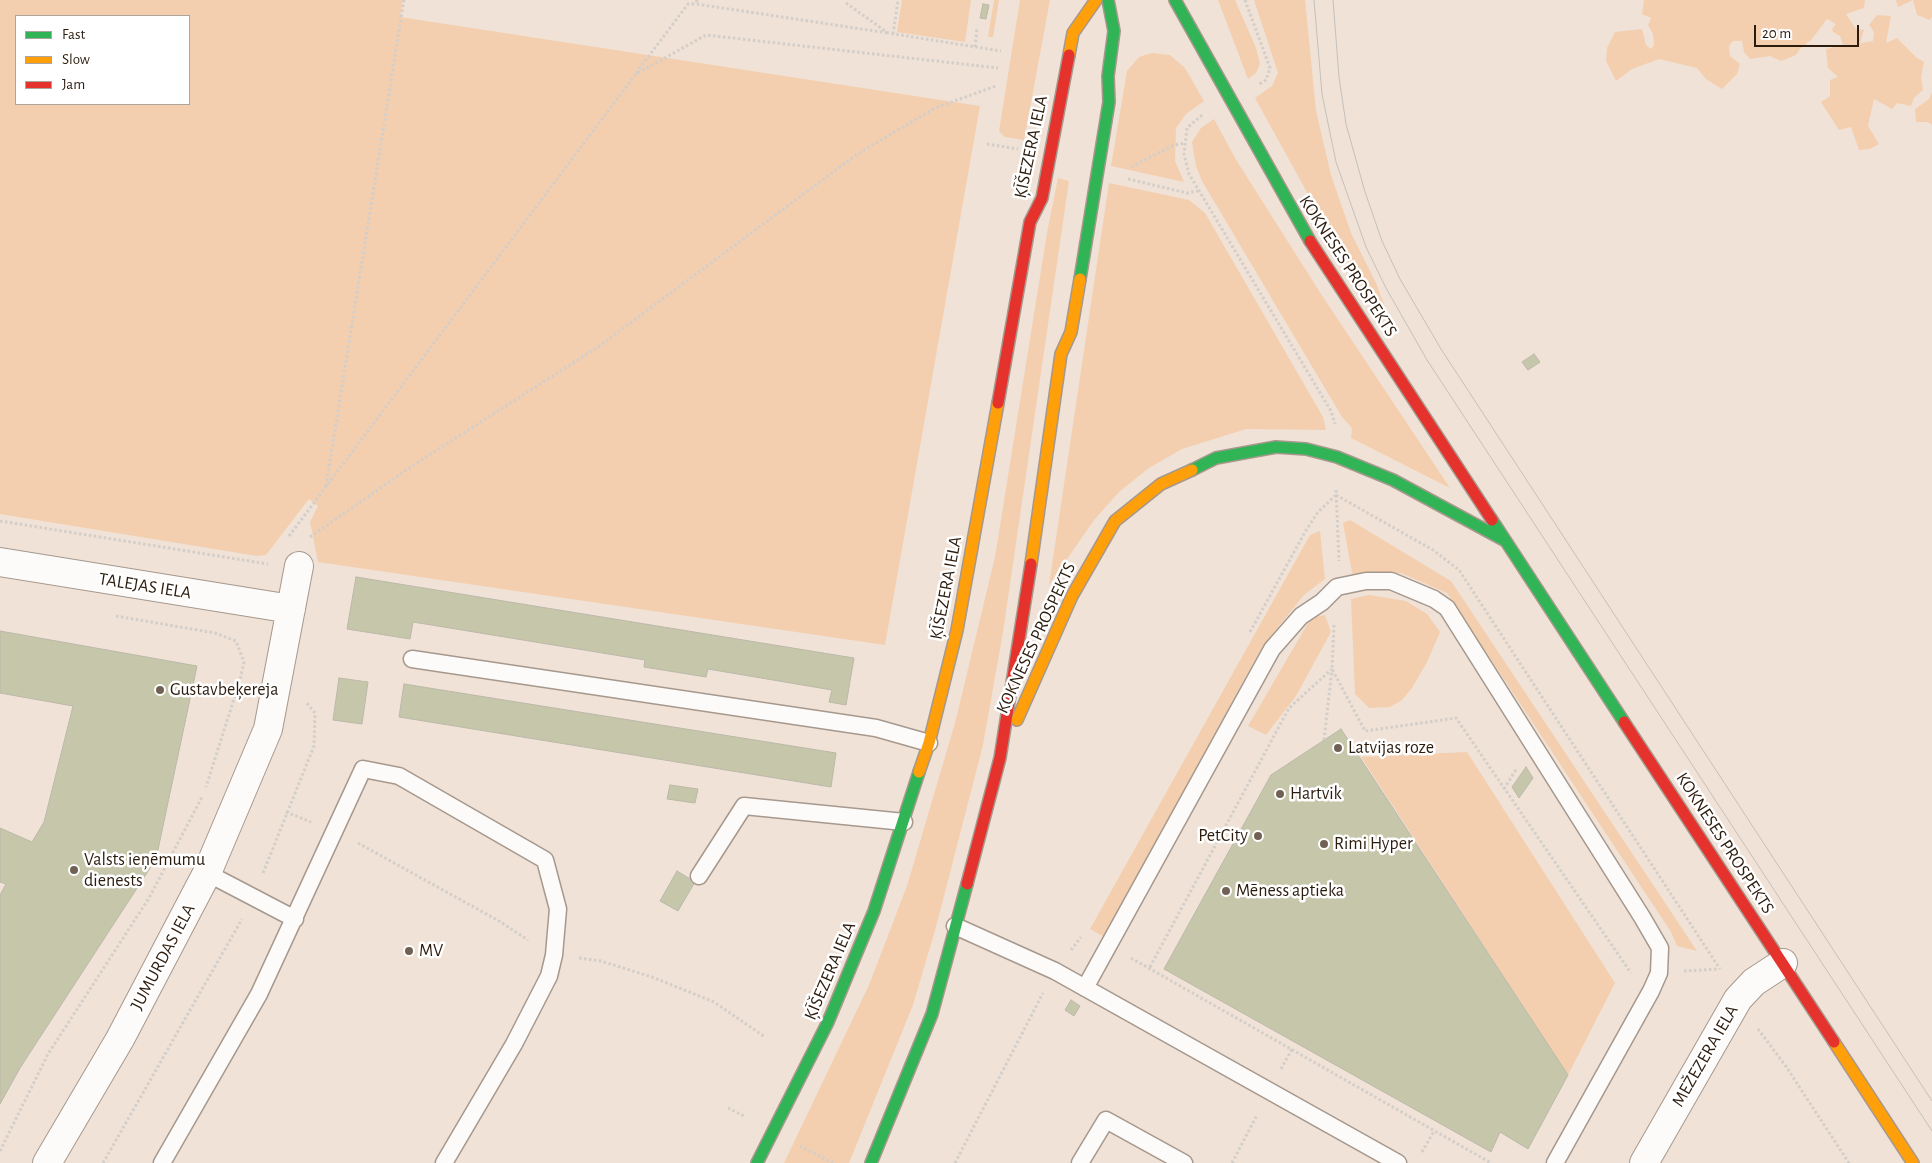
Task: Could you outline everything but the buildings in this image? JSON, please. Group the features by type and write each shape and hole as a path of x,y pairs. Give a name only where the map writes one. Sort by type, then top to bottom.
{"street":[{"name":"ĶĪŠEZERA IELA","path":"757,1163 828,1022 874,911 929,743 958,621 1030,222 1042,198 1074,32 1096,0"},
{"path":"871,1163 932,1014 1000,758 1020,646 1061,354 1072,332 1109,102 1108,76 1114,31 1108,0"},
{"name":"KOKNESES PROSPEKTS","path":"1175,0 1297,222 1913,1163"},
{"name":"KOKNESES PROSPEKTS","path":"1000,758 1072,596 1115,521 1161,484 1216,458 1276,447 1306,449 1337,457 1393,480 1507,542"},
{"name":"JUMURDAS IELA","path":"47,1163 120,1039 207,873 268,729 300,555"},
{"name":"TALEJAS IELA","path":"0,562 291,609"},
{"name":"MEŽEZERA IELA","path":"1644,1163 1738,999 1754,982 1783,963"}],"lane":[{"path":"1085,988 1272,649 1301,616 1322,602 1337,587 1366,581 1391,581 1434,599 1447,608 1642,916 1660,948 1659,973 1651,991 1555,1163"},
{"path":"412,659 882,729 929,743"},
{"path":"162,1163 258,994 295,920 363,770 398,776 545,860 558,909 554,955 549,976 514,1044 444,1163"},
{"path":"699,876 744,806 904,822"},
{"path":"207,873 295,920"},
{"path":"955,926 1055,971 1398,1163"},
{"path":"1080,1163 1106,1120 1184,1163"}],"path":[{"path":"326,487 404,0"},
{"path":"890,34 898,0"},
{"path":"1245,0 1270,68 1266,80 1253,88"},
{"path":"288,538 688,4 697,2 1001,51"},
{"path":"846,3 890,34"},
{"path":"975,47 977,28"},
{"path":"636,74 706,35 998,68"},
{"path":"0,521 247,561 300,555 412,466 598,347 856,155 935,108 996,86"},
{"path":"1209,110 1198,117 1187,128 1184,154 1189,174 1331,411 1338,434 1337,457"},
{"path":"1126,170 1174,145 1185,143"},
{"path":"987,144 1022,150"},
{"path":"1126,178 1187,193 1198,191"},
{"path":"1248,635 1309,525 1318,512 1336,496 1340,569 1324,740"},
{"path":"0,1151 48,1054 149,898 204,793 244,662 236,641 215,633 108,614"},
{"path":"1150,967 1289,708 1332,669"},
{"path":"1332,669 1366,731 1456,718 1630,973 1719,969"},
{"path":"103,1163 253,898 314,746 315,713 303,698"},
{"path":"286,812 317,824"},
{"path":"355,841 500,921 530,942"},
{"path":"955,1163 1055,971 1082,935 1150,967 1491,1163"},
{"path":"575,958 601,962 652,976 714,1002 765,1037"},
{"path":"1191,992 1194,987"},
{"path":"1786,1065 1849,1163"},
{"path":"1420,1155 1434,1131"}],"shaded area":[{"path":"0,0 403,0 400,17 980,106 885,645 318,562 310,522 318,506 309,499 266,555 257,556 0,514"},
{"path":"902,0 971,0 965,42 897,32"},
{"path":"994,0 999,0 993,37 988,37"},
{"path":"1020,0 1050,0 1024,140 1005,137 999,131"},
{"path":"1218,0 1235,0 1256,48 1260,64 1256,73 1248,79"},
{"path":"1254,0 1305,0 1316,111 1331,175 1351,233 1376,283 1395,333 1335,243 1255,98 1272,86 1278,73"},
{"path":"1644,0 1865,0 1864,8 1846,14 1856,29 1864,30 1860,43 1873,41 1874,32 1869,25 1877,15 1891,16 1886,43 1897,38 1917,58 1924,62 1921,77 1923,90 1914,98 1911,106 1897,103 1892,109 1874,99 1868,126 1879,144 1870,149 1859,150 1851,127 1839,130 1821,102 1830,96 1830,80 1838,77 1828,68 1826,49 1843,45 1840,36 1833,32 1832,29 1836,24 1827,19 1812,39 1796,55 1781,61 1770,56 1750,59 1744,52 1742,41 1733,41 1729,46 1730,56 1740,64 1737,74 1722,89 1706,79 1697,68 1659,59 1632,69 1616,81 1606,61 1607,48 1615,32 1642,29 1646,45 1651,49 1654,45 1653,34 1648,25 1651,18 1642,14"},
{"path":"1896,0 1913,0 1898,7"},
{"path":"1913,0 1932,0 1932,17 1930,20 1917,15"},
{"path":"1152,53 1170,55 1185,68 1204,101 1186,114 1176,128 1175,161 1184,182 1111,166 1127,71 1139,57"},
{"path":"1932,92 1932,125 1928,122 1916,122 1915,109 1929,99"},
{"path":"1214,119 1235,158 1321,294 1450,488 1351,438 1352,428 1342,417 1202,181 1196,166 1192,142 1201,128"},
{"path":"1058,178 1069,181 1003,632 983,745 936,927 913,1005 849,1163 784,1163 869,985 907,886 955,723 995,557 1047,233"},
{"path":"1109,183 1189,200 1205,213 1323,417 1326,430 1246,429 1182,449 1149,468 1119,492 1094,520 1049,585"},
{"path":"1350,520 1451,581 1697,951 1677,946 1671,932 1447,593 1401,573 1353,578 1343,523"},
{"path":"1320,531 1325,579 1304,595 1262,647 1104,937 1090,929 1310,535"},
{"path":"1369,595 1406,601 1427,614 1440,632 1427,662 1412,688 1402,700 1390,707 1369,708 1355,694 1351,599"},
{"path":"1325,615 1331,632 1296,696 1266,735 1248,726 1311,618"},
{"path":"1467,752 1615,983 1568,1075 1361,757"}],"tram line":[{"path":"1314,0 1322,94 1336,162 1366,247 1386,288 1427,360 1932,1131"},
{"path":"1333,0 1339,77 1346,124 1365,192 1382,241 1400,279 1441,349 1932,1101"}],"traffic: fast":[{"path":"1080,279 1109,102 1108,76 1114,31 1108,0"},
{"path":"1175,0 1310,241"},
{"path":"1192,470 1216,458 1276,447 1306,449 1337,457 1393,480 1504,540"},
{"path":"1492,520 1624,722"},
{"path":"757,1163 828,1022 874,911 919,772"},
{"path":"871,1163 932,1014 967,884"}],"traffic: slow":[{"path":"1069,55 1073,33 1096,0"},
{"path":"1031,564 1061,354 1071,332 1080,279"},
{"path":"919,772 929,743 957,630 998,403"},
{"path":"1017,720 1072,596 1115,521 1161,484 1192,470"},
{"path":"1834,1042 1913,1163"}],"traffic: jam":[{"path":"998,403 1030,222 1042,198 1069,55"},
{"path":"1310,241 1492,520"},
{"path":"967,884 1000,758 1031,564"},
{"path":"1624,722 1834,1042"}],"place":[{"name":"Gustavbeķereja","path":"160,690"},
{"name":"Latvijas roze","path":"1338,748"},
{"name":"Hartvik","path":"1280,794"},
{"name":"PetCity","path":"1258,836"},
{"name":"Rimi Hyper","path":"1324,844"},
{"name":"Valsts ieņēmumu dienests","path":"74,870"},
{"name":"Mēness aptieka","path":"1226,891"},
{"name":"MV","path":"409,951"}]}
